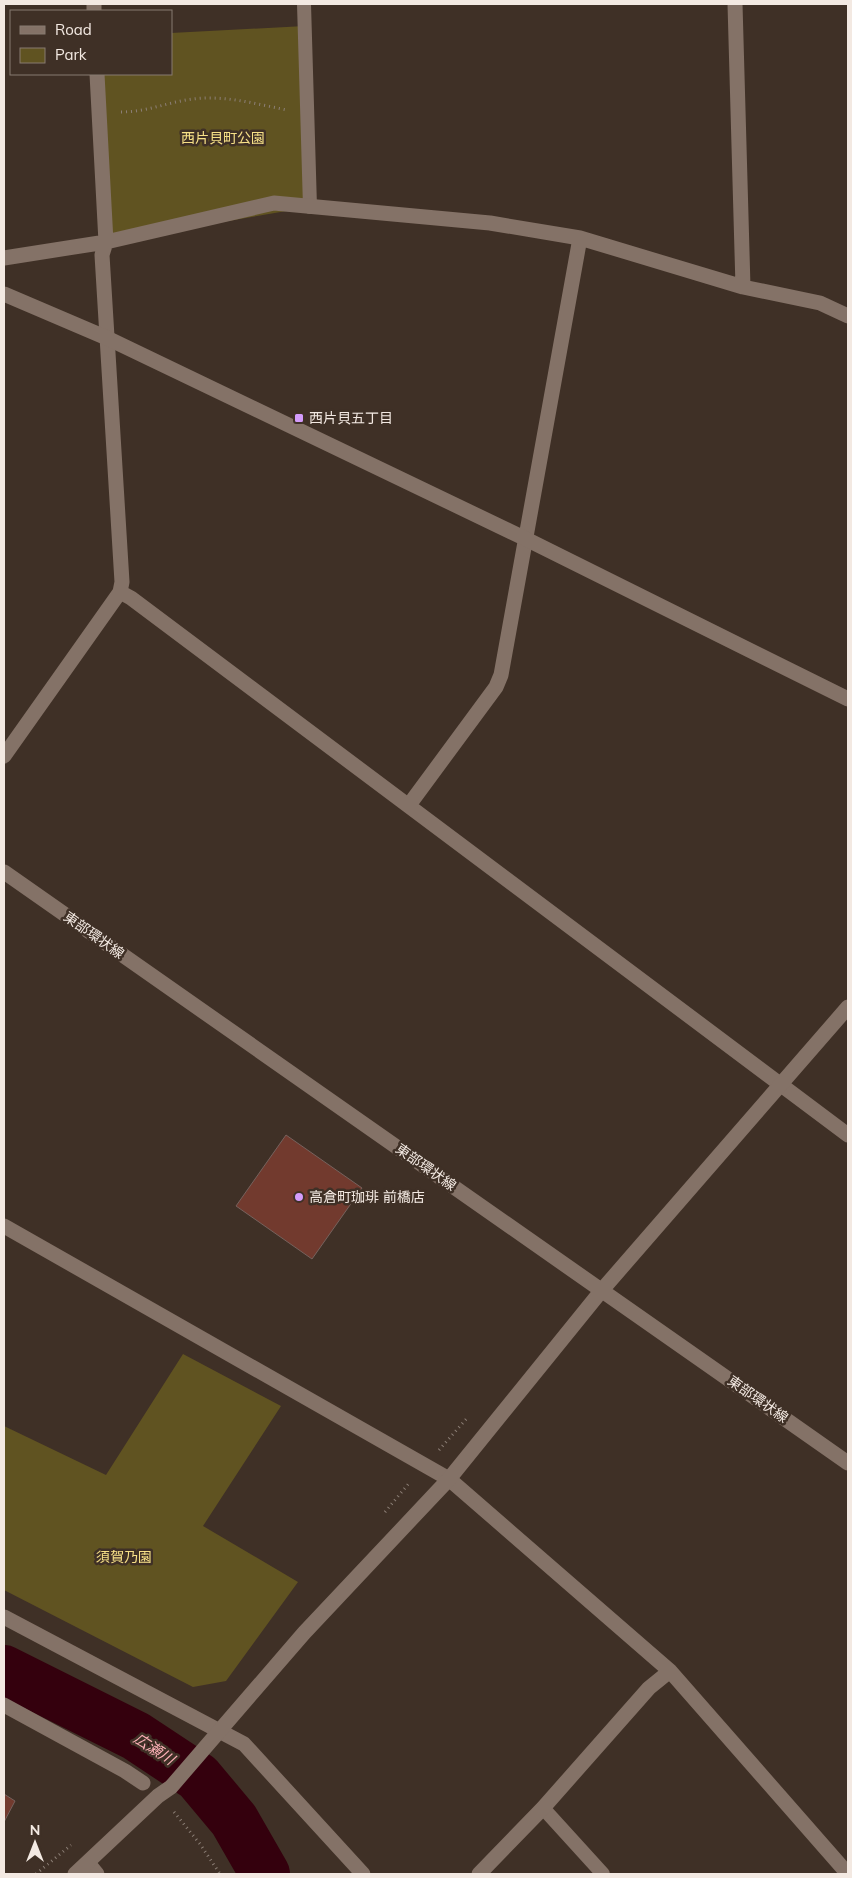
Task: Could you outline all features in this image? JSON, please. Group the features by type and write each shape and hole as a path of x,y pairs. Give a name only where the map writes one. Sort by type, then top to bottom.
{"street":[{"path":"735,4 743,288"},
{"path":"4,756 120,592 122,582 102,255 106,242 97,75"},
{"path":"4,258 106,242 274,203 490,224 580,238 743,288 820,303 848,316"},
{"path":"408,805 496,687 501,675 580,238"},
{"path":"4,294 107,338 526,539 848,699"},
{"path":"120,592 131,598 780,1086 848,1135"},
{"name":"東部環状線","path":"4,872 848,1463"},
{"path":"75,1874 93,1869 158,1796 171,1787 304,1633 449,1479 602,1290 848,1007"},
{"path":"4,1226 449,1479 670,1671 848,1874"},
{"path":"4,1617 222,1730 244,1744 364,1874"},
{"path":"479,1874 543,1808 650,1688 670,1671"},
{"path":"4,1705 125,1771 143,1783"}],"lane":[{"path":"304,4 310,207"},
{"path":"543,1808 603,1874"}],"path":[{"path":"99,120 111,112 152,110 193,99 224,97 308,113"},
{"path":"169,1806 200,1844 220,1874"}],"green space":[{"name":"西片貝町公園","path":"305,26 310,207 106,242 97,75 172,75 172,33"},
{"name":"須賀乃園","path":"183,1354 281,1406 203,1526 298,1582 226,1681 193,1687 4,1590 4,1426 106,1475"}],"building":[{"name":"高倉町珈琲 前橋店","path":"286,1135 362,1188 312,1259 236,1206"},
{"path":"4,1794 15,1801 4,1822"}],"waterway":[{"name":"広瀬川","path":"4,1670 136,1736 198,1777 234,1820 265,1874"}],"place":[{"name":"西片貝五丁目","path":"299,418"},
{"name":"高倉町珈琲 前橋店","path":"299,1197"}]}
